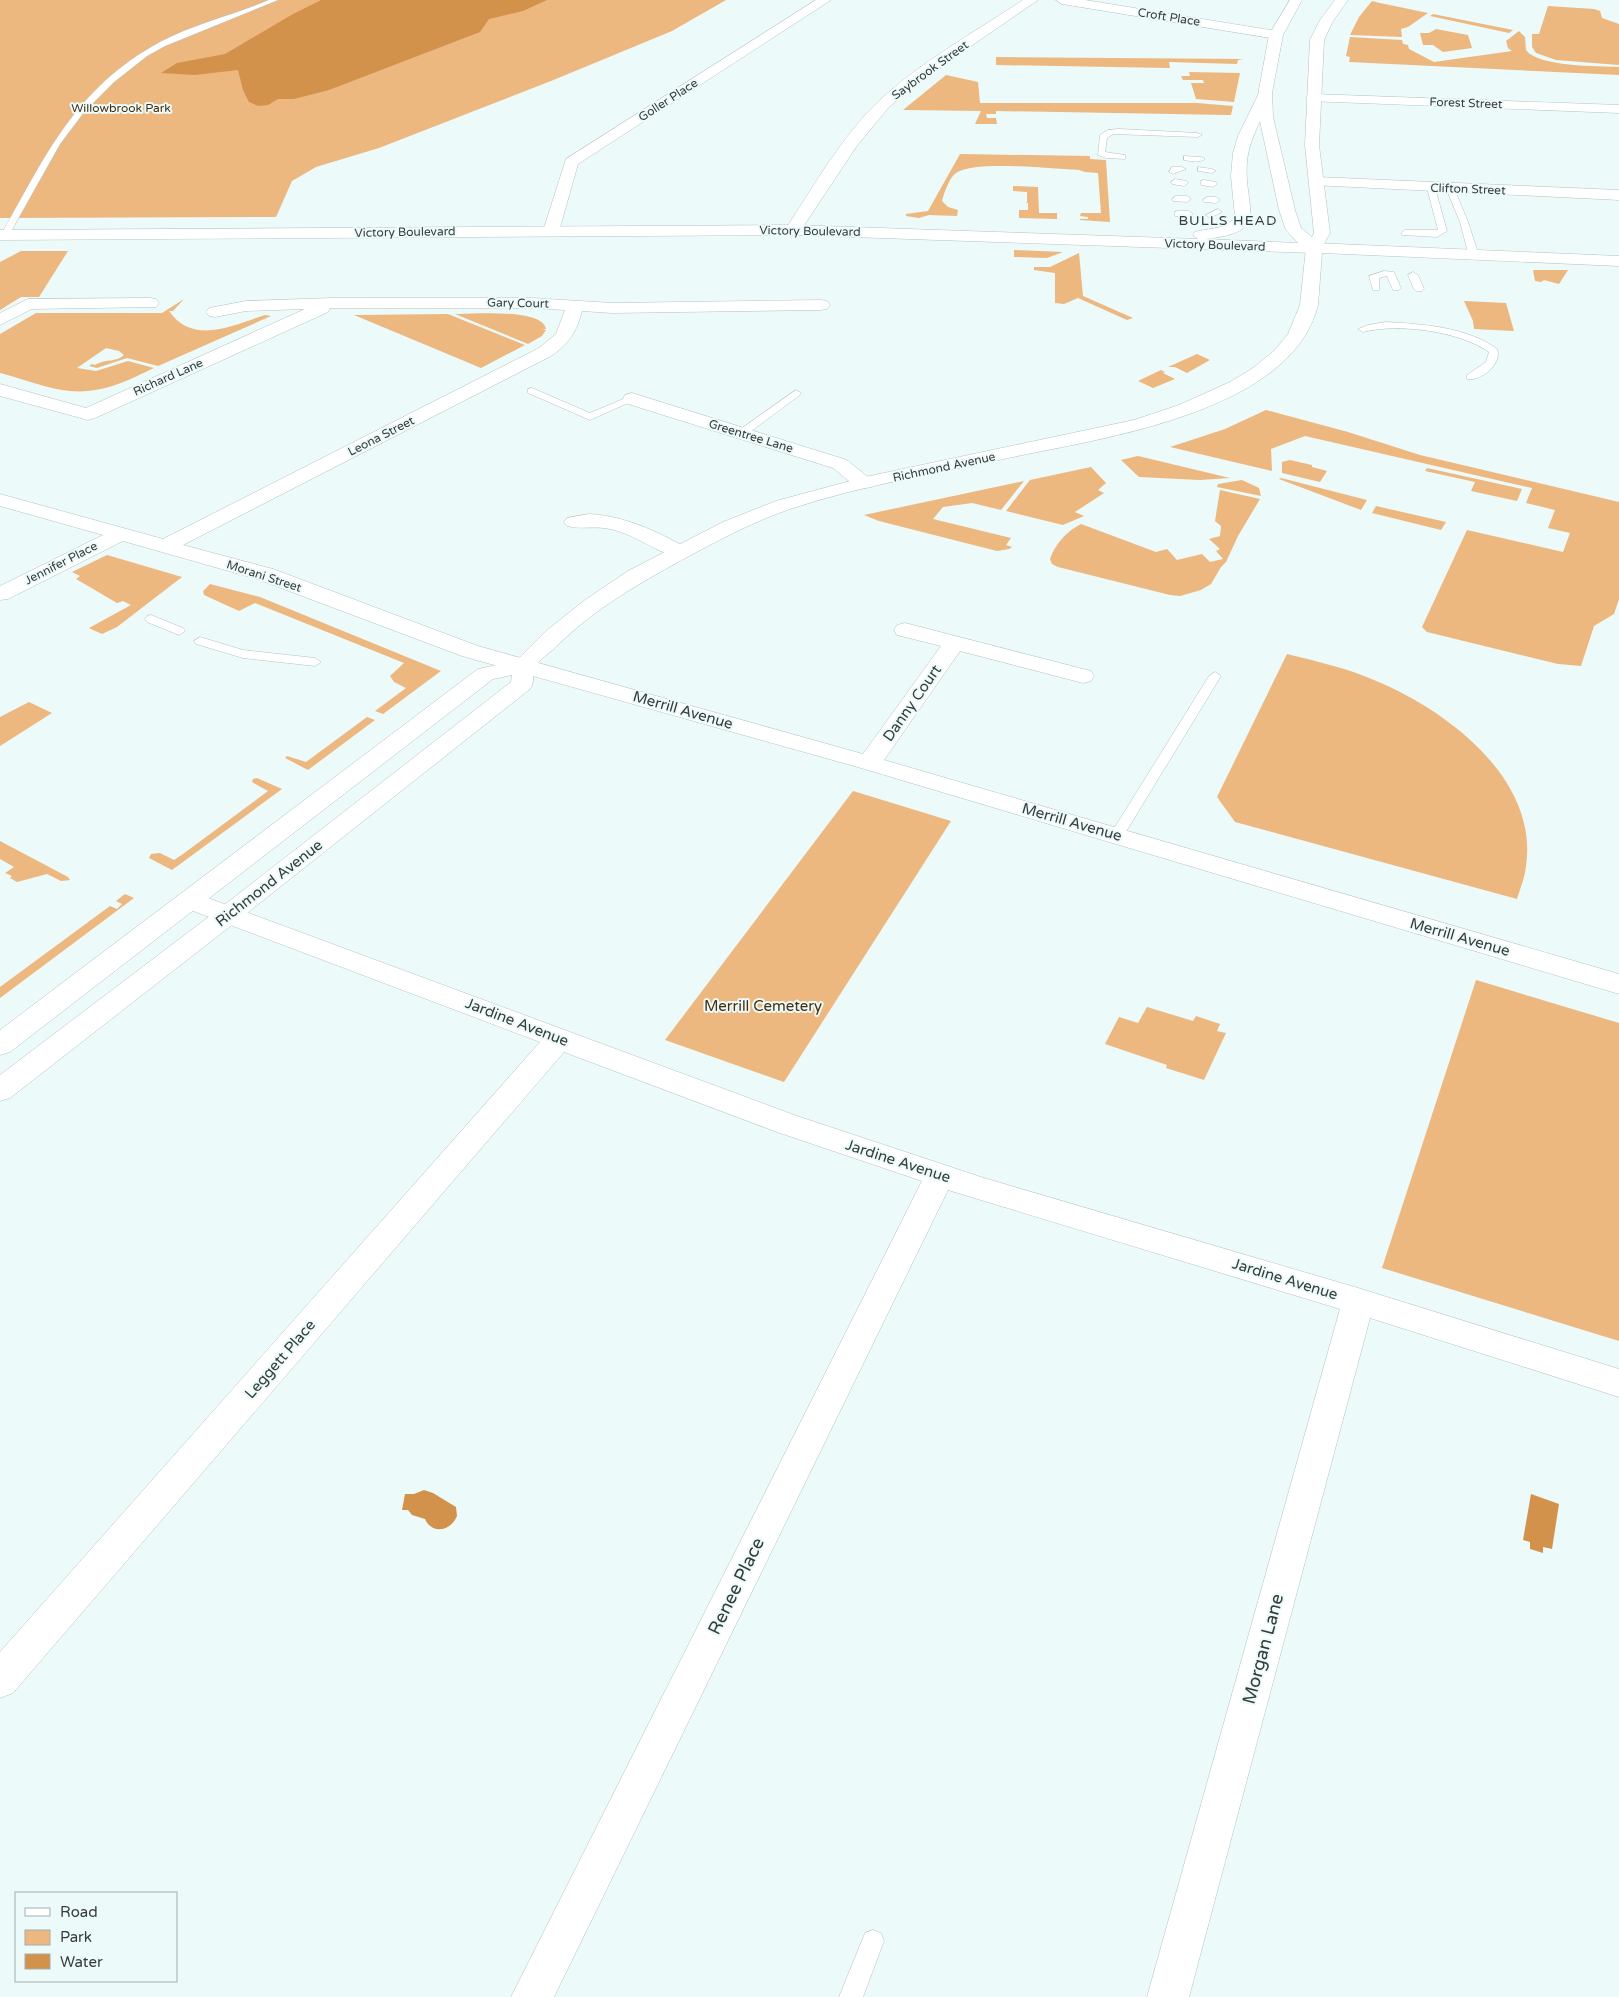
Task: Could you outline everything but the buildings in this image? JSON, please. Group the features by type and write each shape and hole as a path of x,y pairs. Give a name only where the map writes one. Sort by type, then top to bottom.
{"street":[{"name":"Goller Place","path":"551,231 571,162 825,0"},
{"name":"Saybrook Street","path":"793,230 850,144 884,104 915,78 1032,0"},
{"name":"Croft Place","path":"1062,0 1276,35"},
{"path":"1296,0 1276,35 1265,95 1266,117 1287,210 1294,230 1314,248"},
{"name":"Richmond Avenue","path":"0,1090 228,915 522,684 524,666 554,636 593,605 636,576 730,526 783,505 865,483 1138,425 1177,413 1211,399 1240,384 1264,367 1282,352 1296,334 1306,314 1311,294 1314,248 1322,233 1312,145 1312,98 1317,40 1327,20 1342,0"},
{"path":"1091,240 1198,235 1225,232 1237,226 1243,217 1239,183 1240,160 1246,137 1265,95"},
{"name":"Forest Street","path":"1312,98 1619,109"},
{"name":"Clifton Street","path":"1317,182 1619,195"},
{"name":"Victory Boulevard","path":"2,236 793,230 1619,260"},
{"name":"Gary Court","path":"215,312 246,306 332,304 533,302 612,308 821,305"},
{"path":"0,320 28,304 150,303"},
{"name":"Richard Lane","path":"0,390 88,414 332,304"},
{"name":"Leona Street","path":"165,546 558,345 566,336 575,306"},
{"name":"Greentree Lane","path":"632,399 840,464 865,483"},
{"name":"Morani Street","path":"0,500 265,574 470,652 524,666"},
{"path":"574,522 591,519 607,520 644,534 680,552"},
{"name":"Jennifer Place","path":"0,594 123,533"},
{"path":"905,630 1083,676"},
{"name":"Danny Court","path":"869,763 954,643"},
{"path":"0,1045 486,674 524,666"},
{"name":"Merrill Avenue","path":"524,666 1117,835 1619,984"},
{"name":"Jardine Avenue","path":"189,900 787,1124 940,1175 1358,1301 1619,1383"},
{"name":"Leggett Place","path":"0,1680 560,1038"},
{"name":"Renee Place","path":"532,1997 940,1175"},
{"name":"Morgan Lane","path":"1168,1997 1358,1301"}],"lane":[{"path":"2,236 45,161 70,125 99,90 116,74 162,44 276,0"},
{"path":"1122,157 1106,156 1101,153 1103,137 1111,132 1119,131 1198,134"},
{"path":"1187,158 1201,159"},
{"path":"1405,233 1437,234 1443,231 1444,229 1431,188"},
{"path":"1450,188 1464,222 1474,256"},
{"path":"1376,288 1374,276 1376,274 1387,274 1396,288"},
{"path":"1413,275 1419,289"},
{"path":"1363,329 1384,324 1405,326 1482,342 1494,351 1494,356 1486,368 1471,377"},
{"path":"532,391 590,417 632,399"},
{"path":"742,433 796,393"},
{"path":"151,619 179,631"},
{"path":"200,641 220,649 258,658 315,662"},
{"path":"1117,835 1215,676"},
{"path":"851,1997 873,1941"}],"green space":[{"name":"Willowbrook Park","path":"0,0 726,0 672,31 551,81 379,148 316,167 292,181 276,217 0,218"},
{"path":"1372,1 1428,13 1408,27 1401,29 1402,37 1350,35 1359,17"},
{"path":"1548,6 1594,9 1600,11 1602,18 1619,24 1619,65 1556,60 1536,53 1532,47 1532,34 1539,34"},
{"path":"1433,14 1513,30 1509,33 1430,16"},
{"path":"1436,29 1468,35 1472,48 1443,52 1433,45 1423,45 1420,33 1429,33"},
{"path":"1519,31 1525,37 1526,50 1533,56 1555,63 1619,67 1619,75 1349,62 1350,57 1346,56 1350,37 1402,40 1403,44 1408,45 1409,49 1434,62 1512,51 1508,48 1506,41"},
{"path":"996,57 1243,59 1238,60 1237,64 1169,62 1170,68 996,65"},
{"path":"1189,72 1240,73 1234,102 1196,99 1191,83 1204,83 1203,80 1183,80 1181,76 1190,76"},
{"path":"946,75 978,82 980,103 1197,103 1233,106 1231,115 996,111 996,114 986,114 987,118 996,118 997,124 975,124 981,111 903,110"},
{"path":"960,154 1090,156 1090,159 1106,160 1110,222 1080,220 1088,219 1088,217 1080,216 1081,213 1101,213 1098,173 1015,166 965,169 953,175 945,190 942,201 948,207 958,210 957,216 929,215 919,218 906,216 906,214 928,211"},
{"path":"1013,186 1038,187 1039,213 1057,213 1057,219 1019,218 1019,210 1028,210 1028,203 1025,202 1027,202 1027,192 1013,191"},
{"path":"1014,250 1063,252 1047,258 1014,257"},
{"path":"21,251 68,251 39,297 21,297 0,310 0,262"},
{"path":"1079,253 1083,296 1133,318 1127,320 1078,298 1064,304 1055,303 1055,273 1034,270 1034,267 1050,267"},
{"path":"1533,270 1568,270 1559,284 1544,280 1541,282 1535,281"},
{"path":"184,299 173,311 169,311 179,322 190,328 214,330 240,324 265,315 271,316 158,366 127,358 97,368 89,366 117,359 124,355 119,351 106,348 77,368 96,371 128,361 154,368 122,382 97,390 77,391 43,386 0,373 0,334 36,313 162,313"},
{"path":"1464,301 1506,303 1514,331 1474,329 1473,321"},
{"path":"490,313 520,315 542,322 546,329 542,329 546,330 542,336 528,344 455,314"},
{"path":"448,314 525,345 481,368 354,315"},
{"path":"1197,354 1210,360 1187,373 1175,367 1168,367"},
{"path":"1161,370 1175,379 1153,388 1138,381"},
{"path":"1266,410 1348,432 1420,455 1619,502 1619,599 1614,614 1594,626 1581,666 1558,664 1427,632 1422,627 1467,530 1563,552 1570,533 1548,528 1555,510 1526,503 1532,488 1305,436 1271,449 1272,471 1170,447 1225,429"},
{"path":"1138,456 1230,478 1200,480 1139,477 1121,460"},
{"path":"1290,460 1327,471 1320,482 1282,473 1282,462"},
{"path":"1091,467 1106,483 1098,490 1104,493 1075,512 1084,516 1063,525 1006,511 1030,480"},
{"path":"1427,468 1522,489 1517,501 1471,491 1475,482 1425,471"},
{"path":"1279,479 1367,500 1361,510"},
{"path":"1242,480 1259,488 1261,496 1217,487 1218,484"},
{"path":"1024,481 1001,510 972,503 943,507 933,519 1011,538 1006,545 1012,547 1009,549 997,551 879,521 864,515"},
{"path":"1220,490 1260,499 1238,536 1226,562 1211,584 1201,590 1180,596 1170,595 1052,564 1050,559 1058,543 1066,534 1081,524 1156,552 1167,549 1177,560 1202,554 1210,562 1223,559 1216,551 1220,549 1209,539 1220,536 1221,526 1215,521"},
{"path":"1376,506 1446,522 1441,530 1372,513"},
{"path":"107,555 182,577 117,627 102,634 89,628 131,605 123,601 117,603 76,579 80,576 72,572"},
{"path":"210,584 260,597 441,671 383,714 375,711 406,688 394,682 390,676 404,663 255,603 239,611 204,595 203,591"},
{"path":"1287,654 1353,672 1401,693 1430,709 1457,728 1481,751 1502,776 1518,804 1526,834 1526,866 1517,899 1235,822 1217,797"},
{"path":"29,702 52,713 0,746 0,717"},
{"path":"367,717 375,720 308,770 285,758 287,756 306,762"},
{"path":"257,778 282,789 172,870 149,858 151,854 160,853 174,860 268,791 252,782 253,779"},
{"name":"Merrill Cemetery","path":"853,791 951,821 784,1082 665,1040"},
{"path":"0,841 68,877 70,880 61,881 47,874 17,882 10,878 12,876 5,873 14,867 0,859"},
{"path":"125,894 134,898 0,998 0,987 110,906 117,909 122,904 116,901"},
{"path":"1476,980 1619,1023 1619,1341 1382,1268"},
{"path":"1147,1007 1193,1021 1196,1016 1220,1024 1217,1031 1226,1033 1204,1080 1166,1068 1167,1065 1105,1044 1119,1017 1138,1023"}],"water":[{"path":"321,0 547,0 523,11 489,19 480,32 329,90 294,99 278,99 268,105 258,106 249,102 243,90 238,70 195,75 161,73 177,63 225,54 293,14"},
{"path":"424,1490 433,1493 456,1507 457,1516 446,1528 437,1529 432,1527 425,1519 412,1515 408,1510 402,1510 405,1494 414,1494"},
{"path":"1531,1494 1559,1504 1552,1549 1543,1547 1543,1553 1530,1549 1530,1542 1523,1540"}],"district":[{"name":"BULLS HEAD","path":"1228,220"}]}
